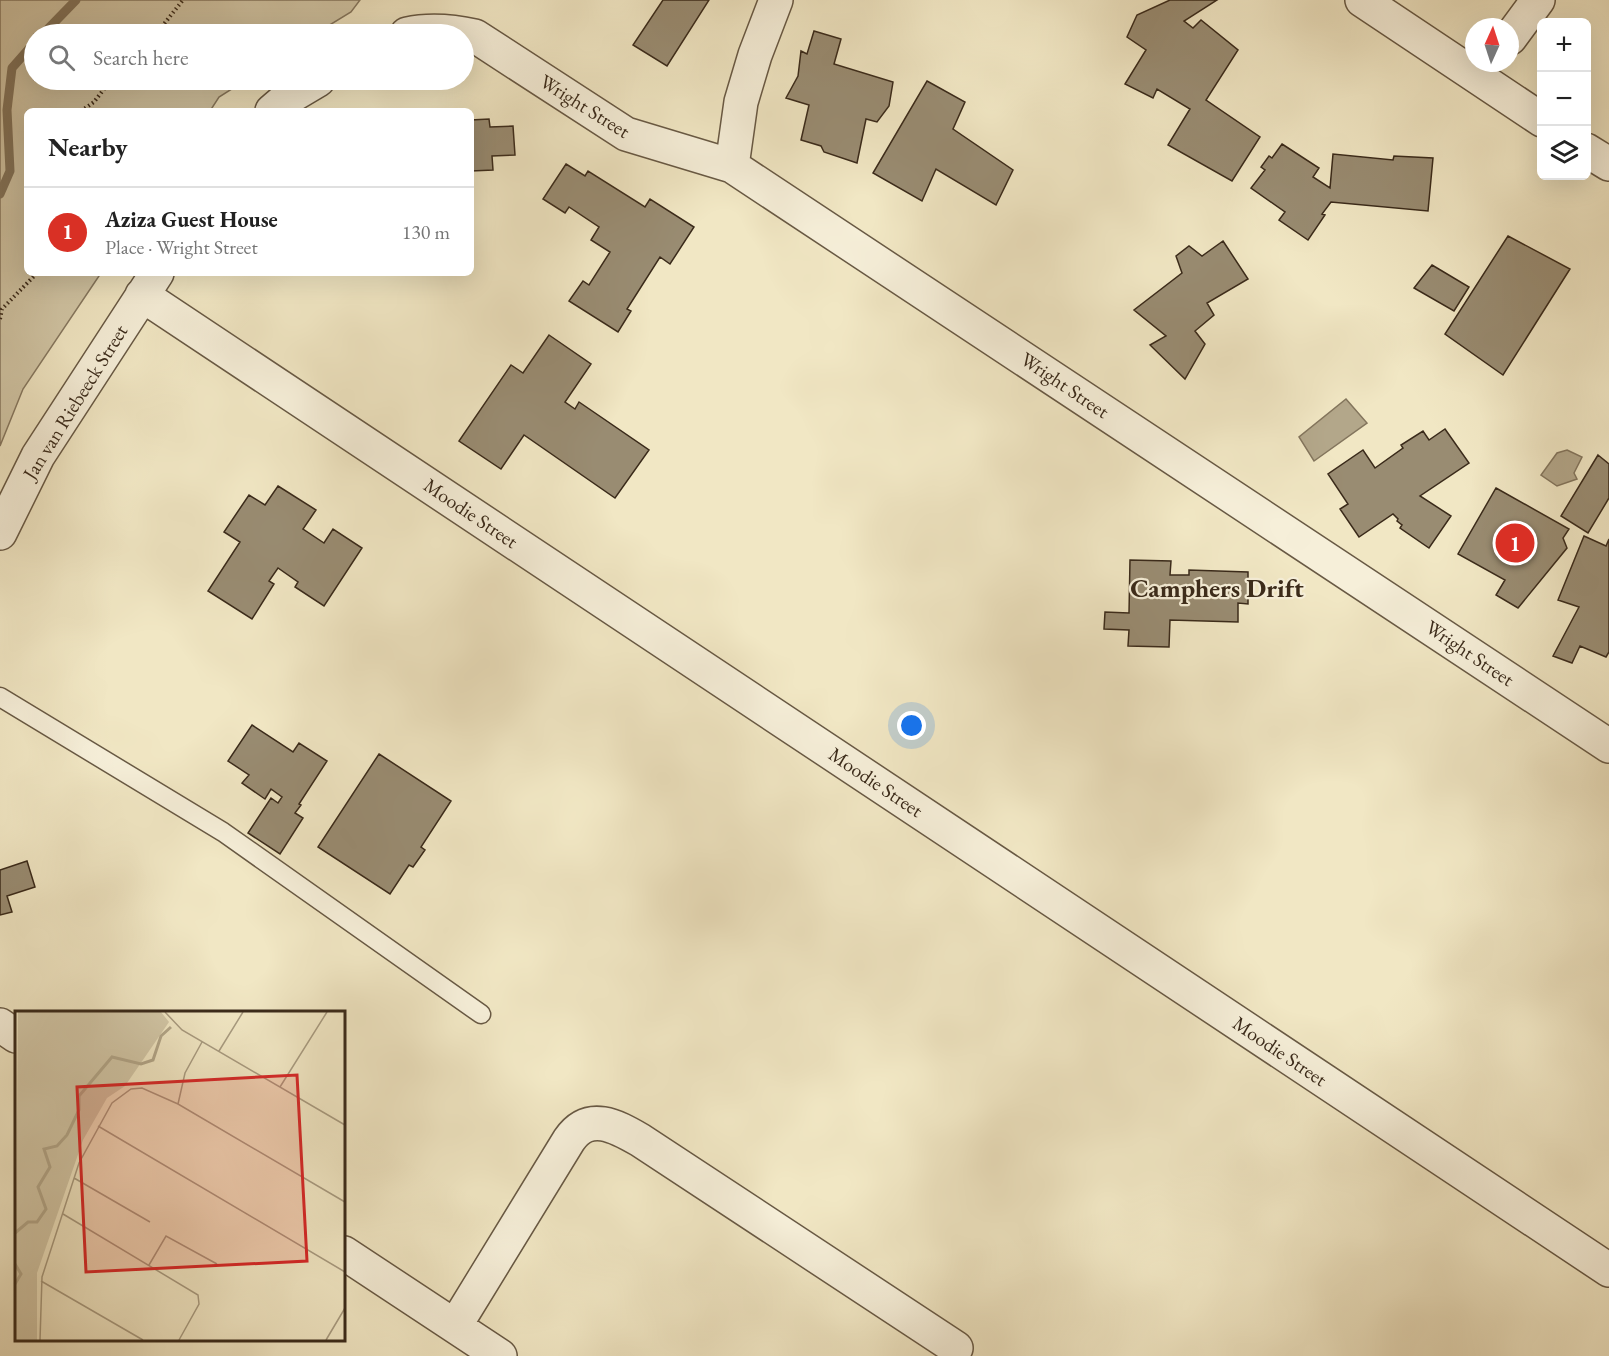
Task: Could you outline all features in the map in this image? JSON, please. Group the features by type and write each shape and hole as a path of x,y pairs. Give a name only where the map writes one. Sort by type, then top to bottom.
{"street":[{"path":"732,166 741,102 755,55 776,0"},
{"path":"1362,0 1465,58"},
{"path":"1519,26 1538,0"},
{"name":"Wright Street","path":"474,36 626,134 732,166 1609,746"},
{"path":"1488,72 1537,116"},
{"path":"276,108 301,90"},
{"path":"1591,153 1609,164"},
{"name":"Jan van Riebeeck Street","path":"0,534 38,456 150,284"},
{"name":"Moodie Street","path":"150,284 1609,1270"},
{"path":"0,1025 15,1035"},
{"path":"455,1326 575,1131 583,1126 597,1123 610,1125 640,1140 956,1348"},
{"path":"345,1254 500,1356"}],"lane":[{"path":"0,697 223,832 480,1014"}],"path":[{"path":"164,24 183,0"},
{"path":"85,108 103,90"},
{"path":"0,319 2,309 34,276"}],"shaded area":[{"path":"0,0 360,0 351,12 331,24 24,24 24,90 230,90 219,97 212,108 24,108 24,276 99,276 23,389 0,446"},
{"path":"1346,399 1367,423 1314,461 1299,437"},
{"path":"1567,450 1582,457 1574,473 1577,479 1557,486 1541,475 1557,453"}],"building":[{"path":"663,0 709,0 667,66 633,45"},
{"path":"1170,0 1217,0 1184,21 1193,28 1201,20 1238,50 1206,100 1260,137 1232,181 1168,145 1190,109 1157,89 1153,98 1125,84 1146,50 1127,37 1137,15"},
{"path":"814,31 841,39 834,64 893,82 889,106 877,122 866,119 857,163 824,152 821,146 801,140 809,105 786,98 798,76 801,51 807,54"},
{"path":"927,81 965,102 953,129 1013,170 996,205 936,169 922,201 873,173"},
{"path":"489,119 490,127 513,126 515,155 492,156 493,170 474,171 474,120"},
{"path":"1282,144 1319,168 1313,177 1330,188 1333,154 1393,160 1394,156 1433,158 1428,211 1331,202 1308,240 1279,220 1285,212 1251,188 1265,170 1261,167 1269,156 1272,158"},
{"path":"566,164 585,176 588,171 645,207 650,199 694,227 670,264 660,257 627,309 631,311 618,332 569,301 583,281 589,285 610,252 591,240 599,227 569,207 565,213 543,199"},
{"path":"1508,236 1570,269 1503,375 1445,334"},
{"path":"1223,241 1248,279 1207,303 1214,315 1195,331 1205,344 1185,379 1150,345 1166,336 1134,310 1182,273 1176,256 1189,246 1202,256"},
{"path":"1432,265 1469,287 1454,311 1414,288"},
{"path":"549,335 591,364 565,402 575,409 579,402 649,450 615,498 524,435 501,469 459,441 511,365 523,373"},
{"path":"1445,429 1469,463 1420,496 1451,516 1429,548 1400,528 1402,525 1393,514 1359,537 1340,509 1348,504 1328,474 1363,450 1375,468 1403,448 1401,445 1423,431 1429,440"},
{"path":"1598,455 1609,464 1609,498 1588,533 1561,516"},
{"path":"278,486 316,510 303,529 324,543 333,529 362,548 324,606 295,587 298,582 278,568 269,581 274,584 252,619 208,591 240,542 224,532 249,495 265,505"},
{"path":"1496,488 1569,529 1563,538 1567,548 1518,608 1496,595 1505,580 1458,554"},
{"path":"1584,536 1606,546 1609,539 1609,652 1606,657 1580,646 1572,663 1553,656 1579,607 1558,600"},
{"path":"1130,560 1171,561 1170,575 1189,575 1189,570 1248,572 1248,604 1238,603 1238,622 1170,620 1169,647 1128,646 1129,630 1104,629 1105,612 1129,613"},
{"path":"252,725 293,752 299,743 327,761 299,804 301,805 295,813 303,818 280,854 248,833 271,798 278,803 282,797 271,789 265,799 242,783 249,775 228,761"},
{"path":"379,754 451,801 421,847 425,850 413,867 409,865 390,894 318,847"},
{"path":"27,861 35,887 7,896 12,912 0,915 0,870"}],"waterway":[{"path":"53,24 76,0"},
{"path":"0,194 10,171 7,110 12,68 24,54"}],"place":[{"name":"Aziza Guest House","path":"1515,543"}],"district":[{"name":"Camphers Drift","path":"1217,588"}]}
